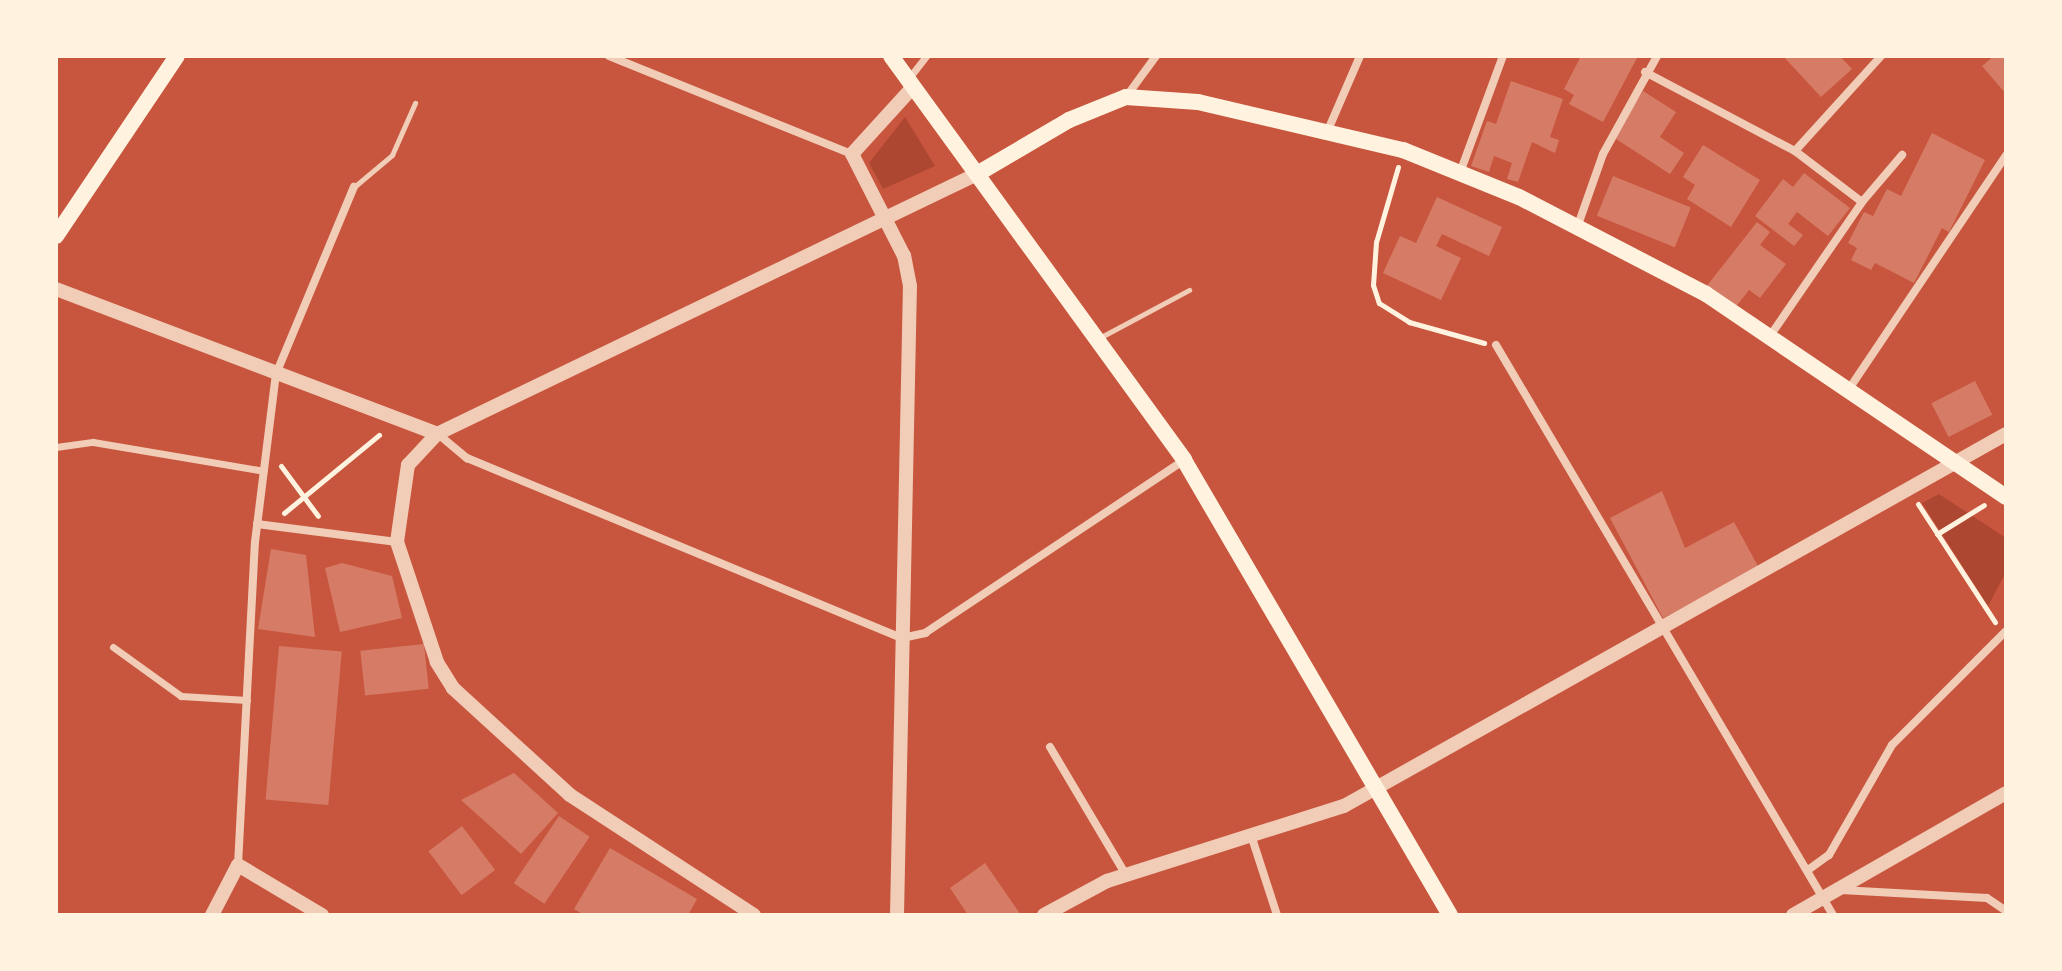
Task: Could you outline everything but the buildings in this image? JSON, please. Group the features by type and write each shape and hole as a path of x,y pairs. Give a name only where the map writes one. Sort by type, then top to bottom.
{"main road":[{"path":"56,236 177,56"},
{"path":"891,56 1184,460 1450,915"},
{"path":"977,174 1069,120 1126,97 1198,102 1403,150 1461,170 1578,225 1706,294 1849,389 1952,465 2004,496"}],"street":[{"path":"609,56 852,154 904,256 910,286 897,915"},
{"path":"852,154 910,83 926,56"},
{"path":"1126,97 1156,56"},
{"path":"1328,130 1360,56"},
{"path":"1461,170 1503,56"},
{"path":"1578,225 1603,154 1645,72 1657,56"},
{"path":"1795,151 1881,56"},
{"path":"1645,72 1795,151 1862,202"},
{"path":"1769,337 1862,202 1902,155"},
{"path":"1849,389 2006,155"},
{"path":"754,915 570,795 453,688 437,662 397,542 408,465 437,434 885,222 977,174"},
{"path":"212,915 238,865 257,524 276,374 354,187"},
{"path":"56,289 437,434 477,462 902,638 925,633 1184,460"},
{"path":"1496,345 1808,870 1830,894 1833,915"},
{"path":"1044,915 1126,875 1344,806 2006,434"},
{"path":"56,447 93,442 264,471"},
{"path":"257,524 397,542"},
{"path":"1808,870 1829,855 1892,745 2004,633"},
{"path":"113,647 181,696 247,700"},
{"path":"1050,747 1126,875"},
{"path":"1793,915 2006,793"},
{"path":"1251,835 1277,915"},
{"path":"238,865 322,915"},
{"path":"1830,894 1987,898 2006,911"}],"lane":[{"path":"354,187 392,155 415,103"},
{"path":"1096,339 1189,290"}],"path":[{"path":"1403,150 1376,242 1373,285 1379,303 1409,322 1496,345"},
{"path":"273,526 304,496 379,435"},
{"path":"278,460 328,530"},
{"path":"1909,489 2004,633"},
{"path":"1937,534 2004,496"}],"shaded area":[{"path":"905,117 935,166 883,189 869,163"},
{"path":"1939,494 2006,538 2006,572 1988,606 1922,503"}]}
